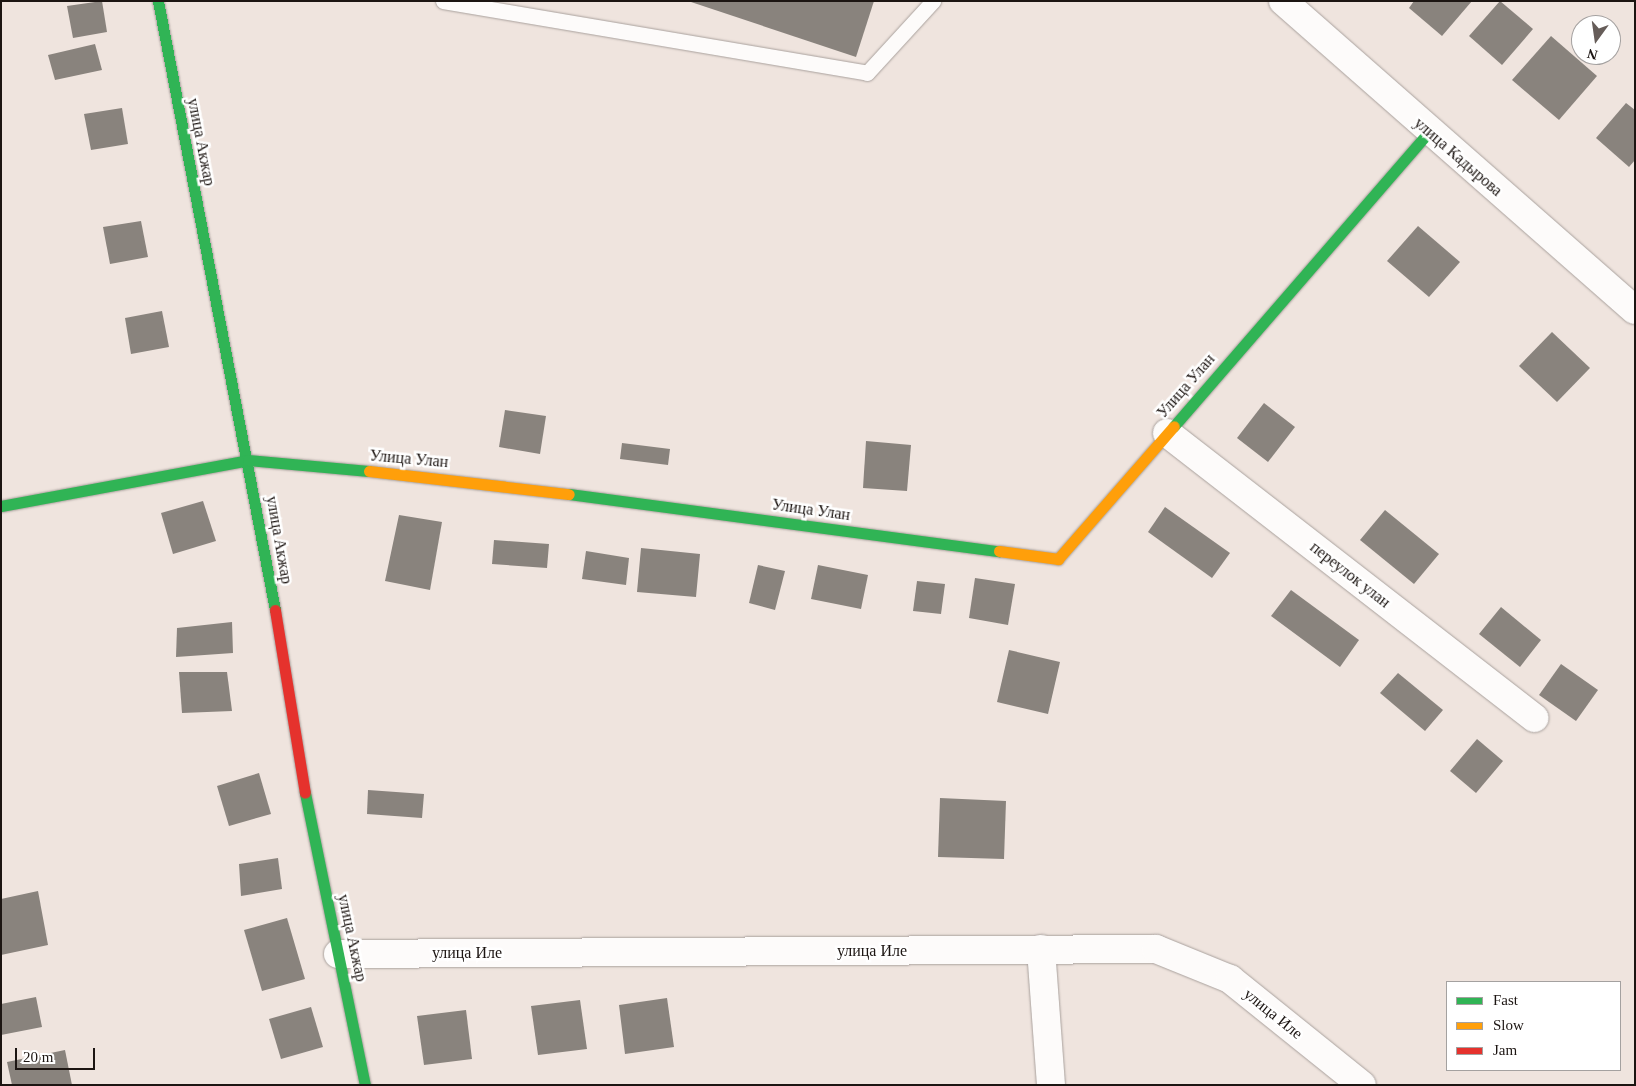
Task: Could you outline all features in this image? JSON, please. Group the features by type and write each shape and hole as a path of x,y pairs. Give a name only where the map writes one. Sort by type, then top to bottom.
{"street":[{"name":"улица Акжар","path":"158,1 248,460 300,766 365,1085"},
{"name":"улица Кадырова","path":"1283,1 1429,132 1635,310"},
{"name":"Улица Улан","path":"1,506 248,460 453,479 1058,559 1429,132"},
{"name":"переулок улан","path":"1167,433 1534,718"},
{"path":"1041,949 1051,1085"},
{"name":"улица Иле","path":"338,954 1156,949 1230,979 1362,1085"}],"lane":[{"path":"443,1 867,73 933,1"}],"building":[{"path":"102,1 107,32 73,38 67,6"},
{"path":"688,1 874,1 856,57"},
{"path":"1414,1 1472,1 1442,36 1409,8"},
{"path":"1500,1 1533,29 1502,65 1469,36"},
{"path":"1551,36 1571,53 1571,65 1584,65 1597,76 1559,120 1512,80"},
{"path":"95,44 102,70 55,80 48,55"},
{"path":"1626,103 1635,110 1635,160 1629,167 1596,138"},
{"path":"122,108 128,144 91,150 84,114"},
{"path":"141,221 148,257 110,264 103,227"},
{"path":"1418,226 1460,262 1429,297 1387,261"},
{"path":"162,311 169,347 131,354 125,318"},
{"path":"1552,332 1590,368 1557,402 1519,366"},
{"path":"1264,403 1295,427 1268,462 1237,438"},
{"path":"505,410 546,416 540,454 499,447"},
{"path":"866,441 911,445 907,491 863,488"},
{"path":"622,443 670,449 668,465 620,459"},
{"path":"203,501 216,541 173,554 161,513"},
{"path":"1165,507 1230,553 1212,578 1148,532"},
{"path":"1385,510 1439,554 1414,584 1360,540"},
{"path":"399,515 442,522 430,590 385,581"},
{"path":"494,540 549,544 547,568 492,564"},
{"path":"641,548 700,554 696,597 637,592"},
{"path":"586,551 629,558 626,585 582,579"},
{"path":"758,565 785,571 775,610 749,603"},
{"path":"818,565 868,575 861,609 811,599"},
{"path":"975,578 1015,584 1008,625 969,618"},
{"path":"917,581 945,584 941,614 913,611"},
{"path":"1291,590 1359,640 1340,667 1271,616"},
{"path":"1501,607 1541,640 1520,667 1479,634"},
{"path":"232,622 233,653 176,657 177,628"},
{"path":"1009,650 1060,662 1048,714 997,702"},
{"path":"1561,664 1598,690 1576,721 1539,695"},
{"path":"179,672 227,672 232,711 182,713"},
{"path":"1398,673 1443,710 1425,731 1380,693"},
{"path":"1477,739 1503,761 1476,793 1450,771"},
{"path":"259,773 271,814 229,826 217,786"},
{"path":"368,790 424,794 422,818 367,814"},
{"path":"940,798 1006,801 1004,859 938,857"},
{"path":"278,858 282,889 241,896 239,864"},
{"path":"38,891 48,945 1,955 1,899"},
{"path":"287,918 305,979 262,991 244,930"},
{"path":"36,997 42,1027 1,1035 1,1004"},
{"path":"667,998 674,1047 625,1054 619,1005"},
{"path":"580,1000 587,1049 538,1055 531,1006"},
{"path":"311,1007 323,1047 281,1059 269,1019"},
{"path":"466,1010 472,1059 424,1065 417,1016"},
{"path":"65,1050 72,1085 12,1085 7,1062"}],"traffic: fast":[{"path":"158,1 275,610"},
{"path":"1174,426 1429,132"},
{"path":"1,506 248,460 369,471"},
{"path":"569,494 999,551"},
{"path":"305,793 365,1085"}],"traffic: slow":[{"path":"999,551 1058,559 1174,426"},
{"path":"369,471 569,494"}],"traffic: jam":[{"path":"275,610 305,793"}]}
